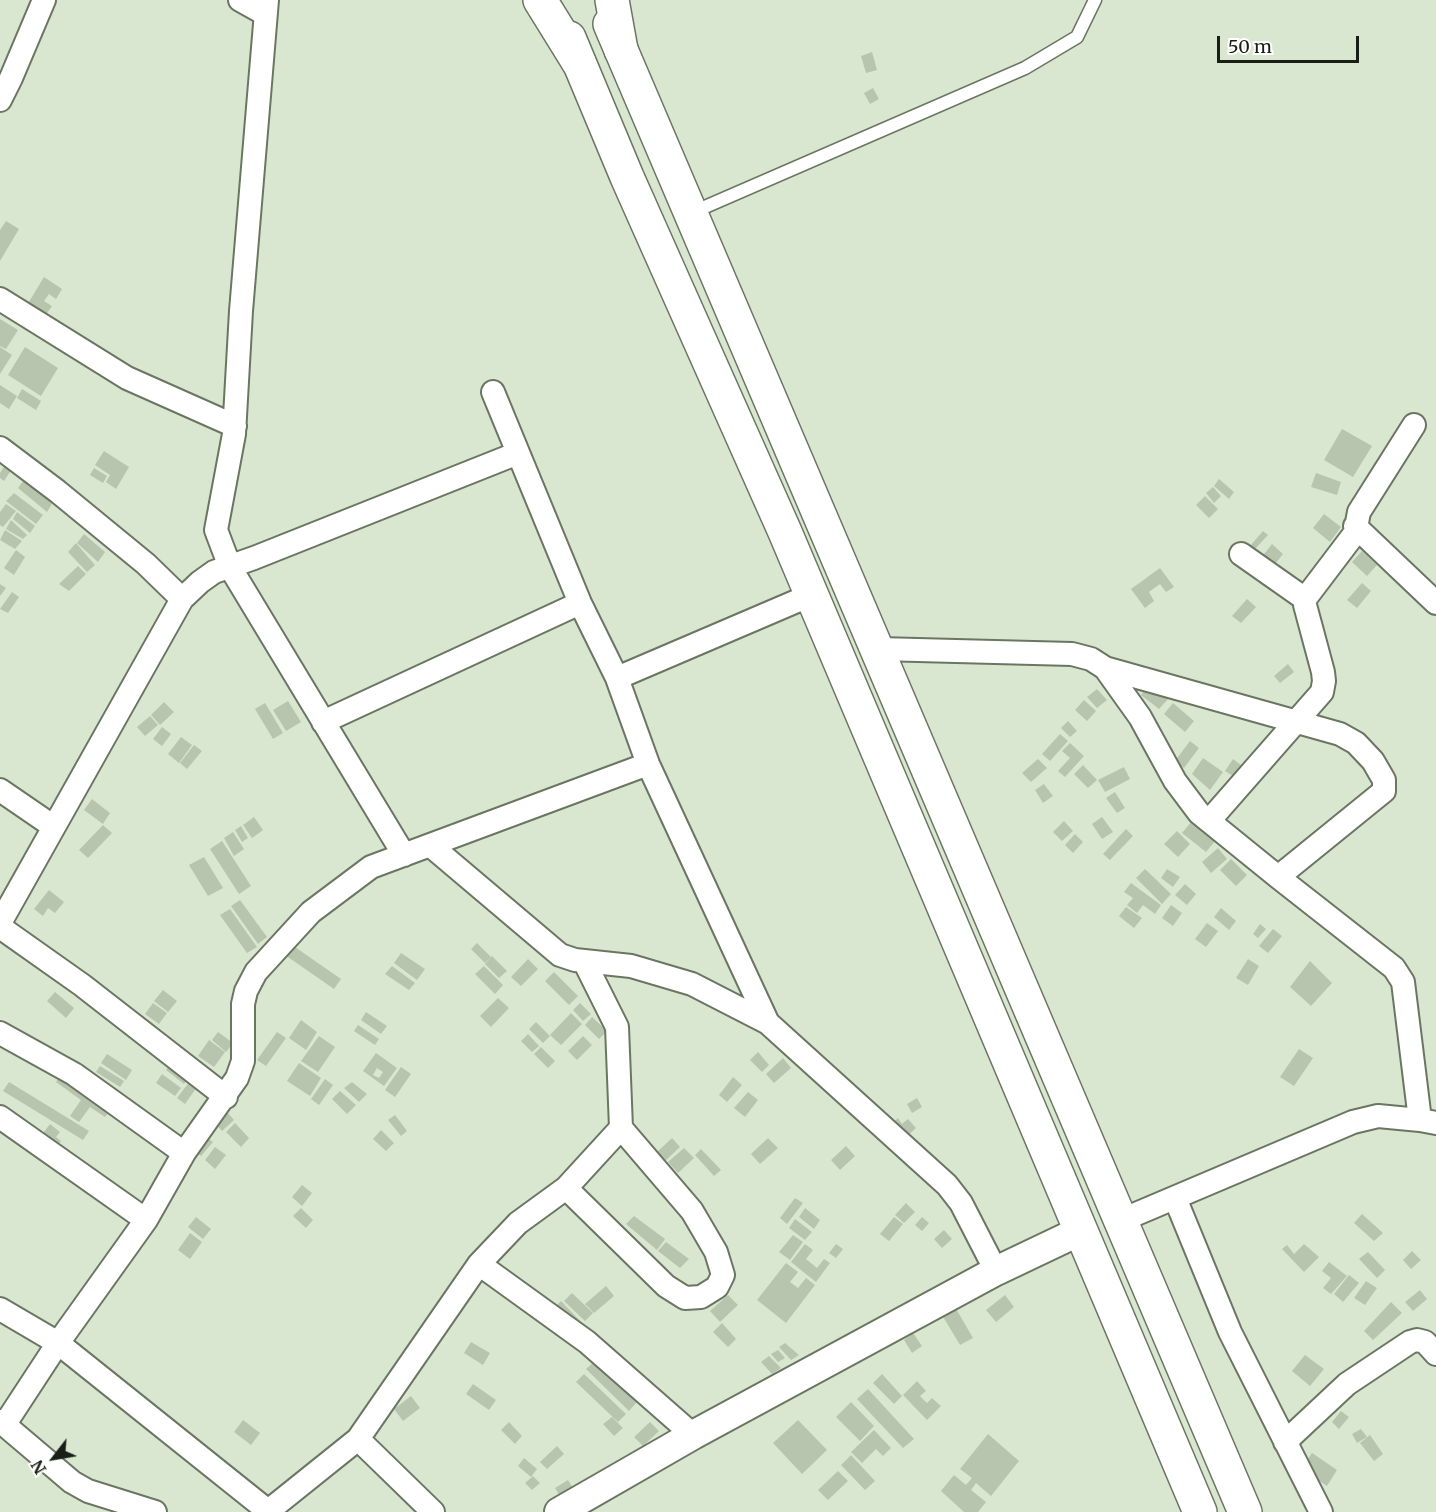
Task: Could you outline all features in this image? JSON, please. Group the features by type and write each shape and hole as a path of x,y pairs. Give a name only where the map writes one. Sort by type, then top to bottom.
{"main road":[{"path":"540,0 579,63"},
{"path":"553,0 627,177 785,532 1200,1512"},
{"path":"600,0 879,649 1245,1512"},
{"path":"612,0 621,50"}],"street":[{"path":"0,100 44,0"},
{"path":"240,0 266,7 235,426 216,530 230,567 404,855"},
{"path":"0,299 127,378 235,426"},
{"path":"493,392 580,603 617,678 648,764 768,1023"},
{"path":"1209,821 1322,692 1324,681 1305,599 1354,533 1359,512 1414,425"},
{"path":"0,448 146,564 182,599"},
{"path":"226,1097 82,985 0,925 182,599 214,572 518,453"},
{"path":"1355,526 1436,603"},
{"path":"1241,554 1305,599"},
{"path":"617,678 811,595"},
{"path":"324,722 580,603"},
{"path":"879,649 1072,654 1091,659 1105,668 1340,734 1356,743 1373,761 1384,780 1384,791 1278,877"},
{"path":"1105,668 1145,725 1185,796 1209,821 1394,968 1403,982 1428,1122 1378,1116 1353,1122 1122,1221"},
{"path":"155,1512 87,1491 72,1482 2,1422 146,1220 184,1153 226,1097 237,1078 243,1060 243,1004 246,991 256,972 311,912 371,867 648,764"},
{"path":"0,790 54,827"},
{"path":"430,845 560,955 585,961 631,966 692,984 768,1023 947,1185 961,1203 996,1271"},
{"path":"566,1188 666,1286 685,1298 700,1297 717,1287 723,1275 716,1252 692,1211 621,1128 617,1027 585,961"},
{"path":"0,1033 74,1074 184,1153"},
{"path":"0,1117 146,1220"},
{"path":"0,1309 58,1343 267,1512 358,1439 479,1264 518,1223 566,1188 621,1128"},
{"path":"1174,1198 1230,1332 1321,1512"},
{"path":"564,1511 693,1435 996,1271 1080,1231"},
{"path":"479,1264 587,1342 693,1435"},
{"path":"1284,1442 1347,1384 1410,1342 1417,1340 1425,1342 1436,1354"},
{"path":"358,1439 433,1512"}],"lane":[{"path":"690,213 1025,68 1077,38 1095,0"}],"building":[{"path":"872,52 877,70 866,73 861,56"},
{"path":"873,88 879,99 870,104 864,93"},
{"path":"6,221 19,229 0,261 0,230"},
{"path":"44,277 62,289 56,299 49,294 44,301 52,306 45,316 27,305"},
{"path":"0,319 18,330 6,349 0,346"},
{"path":"0,347 12,355 0,374"},
{"path":"25,347 58,368 41,396 8,375"},
{"path":"0,385 17,396 9,409 0,403"},
{"path":"22,389 41,401 36,410 17,398"},
{"path":"1342,429 1372,446 1353,477 1324,460"},
{"path":"104,451 129,467 116,489 106,482 110,475 95,465"},
{"path":"5,465 12,469 4,481 0,478 0,473"},
{"path":"94,468 107,476 103,483 90,475"},
{"path":"1316,473 1341,482 1337,495 1311,487"},
{"path":"1219,479 1234,492 1229,499 1214,486"},
{"path":"24,480 53,502 47,512 18,488"},
{"path":"1213,487 1221,496 1214,503 1206,493"},
{"path":"14,493 43,515 36,524 6,501"},
{"path":"1205,496 1218,509 1209,518 1196,505"},
{"path":"6,504 16,511 3,527 0,525 0,512"},
{"path":"17,512 35,526 30,533 13,519"},
{"path":"1324,514 1341,527 1330,542 1313,528"},
{"path":"11,520 27,535 23,539 6,529"},
{"path":"5,530 22,541 15,549 0,540"},
{"path":"1263,531 1268,535 1254,550 1250,546"},
{"path":"84,534 105,552 98,562 77,543"},
{"path":"76,543 95,565 87,572 68,552"},
{"path":"1272,544 1283,554 1272,568 1261,558"},
{"path":"16,550 25,557 14,575 4,568"},
{"path":"1362,551 1377,565 1367,576 1352,562"},
{"path":"78,566 86,574 69,591 59,584"},
{"path":"1160,568 1174,587 1166,592 1160,584 1149,592 1154,601 1145,608 1131,589"},
{"path":"1362,583 1371,591 1357,608 1347,600"},
{"path":"0,584 6,588 0,596"},
{"path":"12,592 19,597 8,613 0,609"},
{"path":"1247,599 1256,607 1241,623 1232,616"},
{"path":"1288,664 1294,672 1280,683 1274,676"},
{"path":"1149,684 1168,699 1159,709 1141,695"},
{"path":"1097,689 1107,700 1097,708 1087,697"},
{"path":"1084,700 1096,711 1087,721 1075,710"},
{"path":"288,701 301,722 286,731 273,710"},
{"path":"164,702 174,712 160,725 151,715"},
{"path":"265,703 283,733 273,739 255,709"},
{"path":"1173,703 1194,721 1185,732 1164,714"},
{"path":"150,716 158,725 145,736 137,727"},
{"path":"1068,721 1077,731 1070,737 1061,728"},
{"path":"162,727 171,734 162,746 153,739"},
{"path":"1060,734 1068,741 1050,761 1042,754"},
{"path":"181,737 192,745 179,763 168,754"},
{"path":"1190,741 1199,748 1184,768 1175,761"},
{"path":"1070,743 1084,756 1065,777 1058,771 1070,758 1062,751"},
{"path":"194,745 202,751 187,769 180,763"},
{"path":"1203,758 1223,772 1210,790 1192,774"},
{"path":"1038,759 1047,768 1031,782 1022,773"},
{"path":"1233,759 1241,765 1233,776 1225,771"},
{"path":"1083,765 1097,780 1088,788 1074,774"},
{"path":"1124,767 1130,779 1105,792 1098,780"},
{"path":"1044,784 1053,796 1043,803 1035,790"},
{"path":"1115,792 1125,808 1117,813 1106,798"},
{"path":"92,799 110,813 103,824 84,810"},
{"path":"254,817 263,830 252,838 243,825"},
{"path":"1102,817 1113,832 1102,839 1092,824"},
{"path":"1064,821 1073,831 1062,841 1053,832"},
{"path":"1192,821 1216,840 1206,852 1182,833"},
{"path":"103,825 112,833 88,858 79,850"},
{"path":"241,826 248,838 242,842 235,830"},
{"path":"1126,829 1133,836 1110,860 1103,854"},
{"path":"1177,831 1190,844 1178,857 1164,844"},
{"path":"233,832 244,849 234,856 224,838"},
{"path":"1075,834 1083,842 1073,853 1065,845"},
{"path":"222,841 251,886 239,894 210,849"},
{"path":"1218,848 1227,859 1211,873 1202,862"},
{"path":"204,857 223,888 208,896 189,865"},
{"path":"1231,859 1247,875 1236,886 1220,870"},
{"path":"1145,869 1171,894 1162,904 1136,878"},
{"path":"1167,869 1180,877 1173,887 1161,878"},
{"path":"1131,883 1161,905 1155,914 1143,905 1137,913 1127,905 1133,898 1124,892"},
{"path":"1185,884 1196,894 1187,905 1175,895"},
{"path":"49,890 64,902 55,913 48,908 43,916 34,909"},
{"path":"240,900 267,937 258,944 231,906"},
{"path":"1171,905 1182,913 1173,926 1162,918"},
{"path":"1126,907 1142,918 1134,928 1119,916"},
{"path":"1221,908 1236,921 1229,930 1214,917"},
{"path":"230,909 257,947 247,953 220,915"},
{"path":"1207,923 1218,931 1206,947 1195,939"},
{"path":"1260,924 1266,929 1258,938 1253,934"},
{"path":"1273,929 1282,936 1268,953 1259,946"},
{"path":"477,943 491,957 485,963 471,949"},
{"path":"292,945 341,979 334,989 285,955"},
{"path":"401,953 425,969 417,980 394,963"},
{"path":"492,956 507,971 499,978 485,964"},
{"path":"528,959 538,969 521,986 511,977"},
{"path":"1248,959 1259,966 1248,985 1236,978"},
{"path":"1310,961 1332,983 1311,1006 1290,987"},
{"path":"392,966 415,983 409,990 385,974"},
{"path":"484,966 503,985 495,994 475,974"},
{"path":"554,972 578,996 569,1005 545,981"},
{"path":"163,990 177,1001 168,1012 154,1001"},
{"path":"55,992 74,1008 66,1018 47,1001"},
{"path":"498,998 509,1008 491,1027 480,1016"},
{"path":"153,1003 167,1013 159,1024 145,1014"},
{"path":"580,1003 591,1014 583,1021 573,1010"},
{"path":"366,1012 387,1026 381,1034 361,1020"},
{"path":"571,1013 582,1024 561,1045 550,1035"},
{"path":"592,1017 607,1031 599,1039 585,1025"},
{"path":"301,1020 317,1032 306,1050 289,1038"},
{"path":"536,1022 550,1036 543,1043 529,1029"},
{"path":"358,1025 379,1039 375,1045 354,1031"},
{"path":"218,1032 233,1043 226,1052 212,1040"},
{"path":"277,1032 286,1038 266,1066 257,1060"},
{"path":"528,1034 539,1046 532,1052 521,1041"},
{"path":"319,1036 335,1047 318,1072 301,1061"},
{"path":"583,1036 592,1045 577,1060 568,1051"},
{"path":"209,1040 225,1052 214,1067 198,1056"},
{"path":"541,1047 555,1061 548,1068 534,1054"},
{"path":"1299,1049 1313,1058 1294,1086 1280,1077"},
{"path":"758,1052 769,1065 762,1072 750,1060"},
{"path":"376,1053 397,1068 384,1086 363,1071","holes":["377,1068 383,1072 379,1078 373,1075"]},
{"path":"107,1054 132,1070 126,1080 101,1063"},
{"path":"783,1058 791,1068 774,1083 766,1074"},
{"path":"174,1060 192,1074 184,1084 166,1070"},
{"path":"299,1063 321,1078 310,1096 287,1081"},
{"path":"100,1066 124,1081 120,1087 96,1072"},
{"path":"401,1067 411,1074 395,1097 385,1090"},
{"path":"62,1073 111,1109 105,1117 90,1107 79,1122 70,1116 81,1100 56,1082"},
{"path":"162,1074 181,1088 175,1096 156,1083"},
{"path":"733,1077 742,1085 727,1102 719,1095"},
{"path":"325,1079 333,1085 319,1105 311,1099"},
{"path":"190,1081 197,1087 185,1104 177,1098"},
{"path":"9,1082 89,1131 83,1140 3,1091"},
{"path":"352,1082 367,1094 359,1102 344,1088"},
{"path":"340,1091 356,1105 347,1114 332,1099"},
{"path":"748,1092 758,1100 745,1117 734,1108"},
{"path":"917,1098 922,1107 912,1113 907,1104"},
{"path":"227,1112 234,1120 222,1131 215,1123"},
{"path":"395,1115 407,1131 401,1136 388,1120"},
{"path":"898,1118 902,1124 908,1119 916,1128 905,1138 892,1124"},
{"path":"235,1123 249,1138 241,1147 226,1132"},
{"path":"50,1124 60,1132 56,1137 61,1141 55,1149 40,1137"},
{"path":"381,1130 394,1143 386,1151 373,1139"},
{"path":"204,1135 213,1142 201,1156 192,1149"},
{"path":"672,1138 680,1147 664,1162 656,1153"},
{"path":"768,1138 778,1148 760,1164 751,1154"},
{"path":"846,1146 855,1156 840,1170 831,1160"},
{"path":"215,1147 226,1155 215,1169 205,1160"},
{"path":"684,1148 694,1158 678,1173 668,1162"},
{"path":"701,1149 721,1170 714,1176 695,1155"},
{"path":"302,1185 312,1193 302,1206 292,1197"},
{"path":"795,1198 803,1203 787,1224 780,1218"},
{"path":"906,1203 915,1212 904,1223 895,1215"},
{"path":"301,1208 313,1220 306,1228 293,1216"},
{"path":"805,1208 820,1220 814,1229 799,1217"},
{"path":"1362,1214 1383,1233 1374,1241 1354,1223"},
{"path":"634,1216 665,1239 657,1250 626,1224"},
{"path":"196,1217 211,1229 203,1239 188,1227"},
{"path":"894,1217 903,1224 889,1241 880,1234"},
{"path":"922,1217 929,1223 922,1231 915,1225"},
{"path":"795,1219 812,1232 805,1240 789,1228"},
{"path":"944,1230 952,1239 942,1248 934,1239"},
{"path":"190,1233 202,1242 190,1259 178,1250"},
{"path":"793,1235 803,1242 790,1260 779,1252"},
{"path":"666,1242 689,1259 680,1268 658,1251"},
{"path":"805,1244 813,1250 806,1259 817,1268 824,1259 830,1263 816,1282 791,1262"},
{"path":"836,1244 843,1249 836,1258 829,1253"},
{"path":"1304,1244 1319,1257 1304,1272 1282,1249 1287,1245 1294,1254"},
{"path":"1412,1251 1421,1260 1411,1269 1403,1260"},
{"path":"1368,1252 1385,1270 1377,1278 1359,1259"},
{"path":"1329,1262 1347,1276 1331,1294 1323,1288 1331,1278 1322,1271"},
{"path":"786,1263 798,1272 790,1282 798,1288 806,1278 815,1285 786,1323 757,1300"},
{"path":"1349,1275 1359,1283 1343,1302 1334,1294"},
{"path":"1366,1281 1377,1288 1365,1305 1354,1298"},
{"path":"606,1286 614,1296 594,1313 585,1304"},
{"path":"1420,1290 1427,1299 1413,1311 1405,1302"},
{"path":"572,1293 593,1313 585,1321 564,1301"},
{"path":"728,1295 738,1305 720,1322 710,1311"},
{"path":"1005,1295 1014,1307 996,1322 986,1310"},
{"path":"561,1301 582,1323 575,1331 553,1309"},
{"path":"1391,1302 1402,1313 1373,1340 1364,1331"},
{"path":"955,1307 973,1338 960,1345 942,1315"},
{"path":"722,1323 736,1339 728,1347 713,1332"},
{"path":"913,1333 922,1346 912,1353 904,1340"},
{"path":"471,1342 490,1353 483,1365 464,1353"},
{"path":"785,1343 799,1355 791,1360 779,1347"},
{"path":"778,1350 785,1358 778,1362 771,1354"},
{"path":"1305,1355 1324,1369 1310,1386 1292,1371"},
{"path":"769,1356 781,1368 772,1374 761,1362"},
{"path":"595,1361 637,1402 629,1411 586,1369"},
{"path":"584,1374 626,1414 618,1422 576,1382"},
{"path":"882,1374 902,1396 894,1404 873,1383"},
{"path":"917,1381 926,1391 920,1396 927,1403 932,1398 941,1406 927,1420 903,1395"},
{"path":"473,1384 496,1400 489,1410 466,1394"},
{"path":"868,1389 914,1439 903,1448 857,1399"},
{"path":"411,1396 420,1408 403,1421 394,1409"},
{"path":"851,1402 874,1426 860,1441 836,1417"},
{"path":"1341,1411 1349,1417 1339,1429 1332,1422"},
{"path":"612,1417 623,1428 614,1436 603,1424"},
{"path":"243,1420 260,1433 251,1445 234,1432"},
{"path":"798,1420 827,1450 802,1474 773,1443"},
{"path":"509,1422 522,1436 515,1444 501,1430"},
{"path":"650,1422 659,1431 643,1446 634,1437"},
{"path":"1361,1429 1367,1437 1357,1443 1352,1434"},
{"path":"874,1430 891,1448 883,1456 876,1449 862,1463 851,1452"},
{"path":"988,1434 1019,1461 991,1496 976,1483 971,1490 986,1502 978,1512 964,1512 941,1491 954,1475 966,1485 972,1478 960,1469"},
{"path":"1370,1435 1383,1454 1374,1461 1360,1443"},
{"path":"557,1446 564,1454 547,1469 540,1462"},
{"path":"1312,1453 1337,1470 1327,1486 1301,1469"},
{"path":"851,1455 875,1481 865,1490 841,1465"},
{"path":"524,1458 537,1469 531,1477 518,1466"},
{"path":"838,1471 848,1481 828,1500 818,1490"},
{"path":"533,1476 540,1483 532,1490 525,1483"},
{"path":"568,1480 574,1490 561,1498 555,1488"}]}
